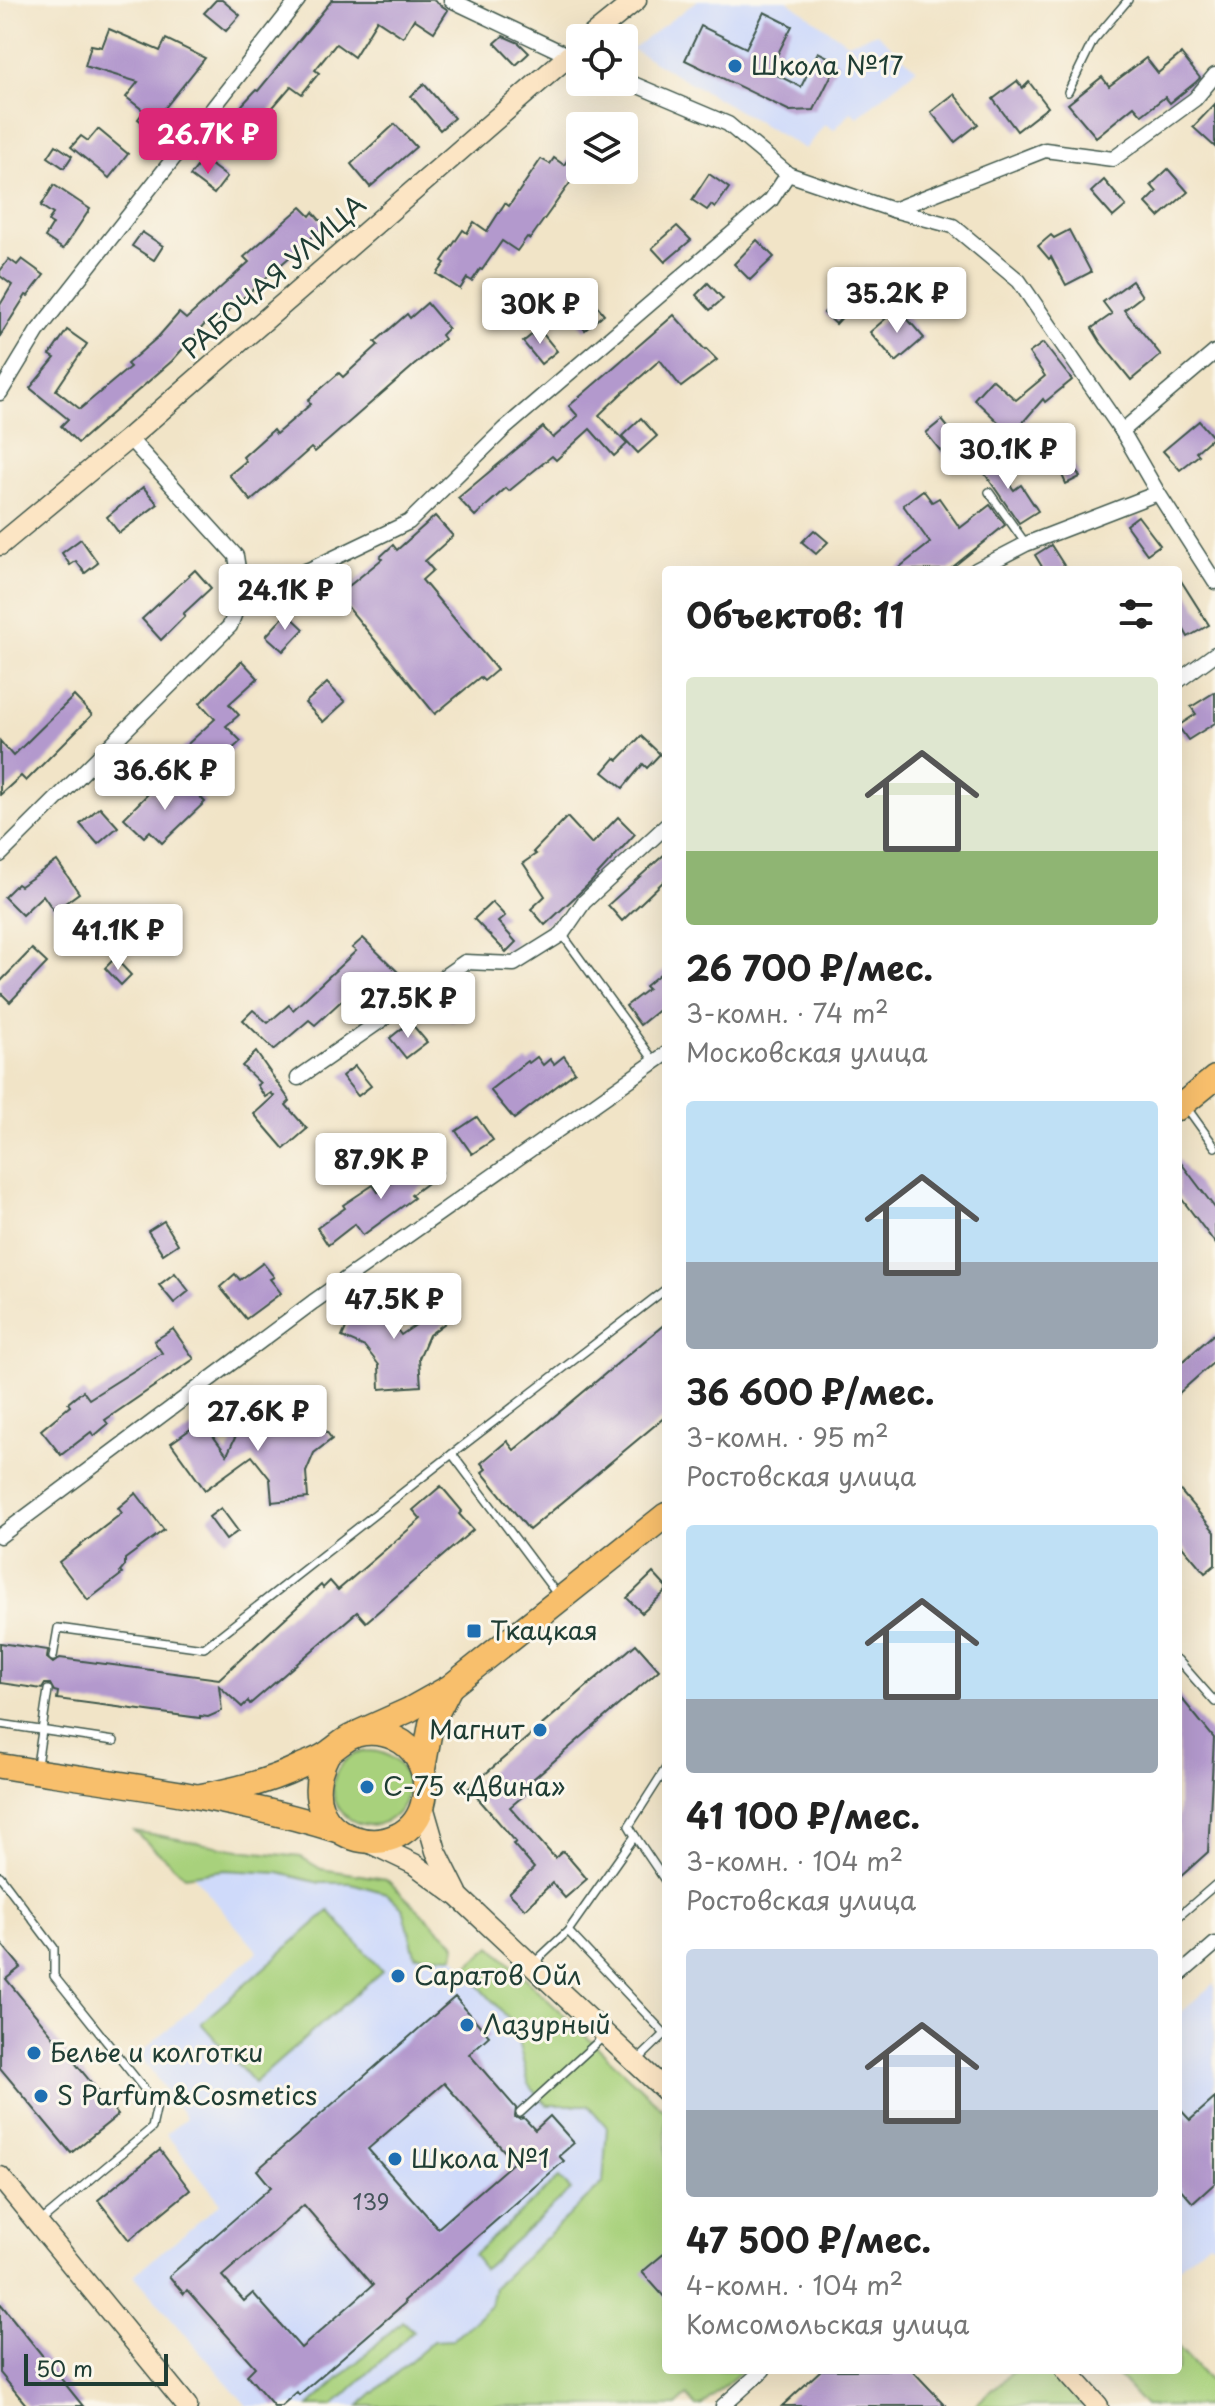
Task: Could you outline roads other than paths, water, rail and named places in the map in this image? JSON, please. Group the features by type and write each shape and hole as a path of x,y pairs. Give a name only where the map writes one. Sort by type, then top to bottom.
{"main road":[{"path":"1182,1102 1215,1078"},
{"path":"337,1830 322,1813 317,1795 319,1770 337,1744 450,1687 662,1518"},
{"path":"423,1769 431,1724 450,1687"},
{"path":"0,1766 201,1796 276,1811 337,1830 353,1840 387,1840 405,1831 418,1817 426,1787 423,1769 414,1752 401,1741 383,1734 354,1735"},
{"path":"201,1796 239,1790 270,1780 328,1753"}],"street":[{"path":"0,393 37,332 298,0"},
{"path":"451,0 566,50"},
{"path":"606,24 636,0"},
{"name":"РАБОЧАЯ УЛИЦА","path":"0,545 566,63"},
{"path":"893,210 1045,150 1113,159 1195,99 1215,75"},
{"path":"638,86 728,124 788,174 893,210 953,226 1019,281 1122,431 1215,582"},
{"path":"242,594 311,569 409,522 504,429 771,200 788,174"},
{"path":"1122,431 1215,352"},
{"path":"0,855 230,626 242,594 236,556 129,438"},
{"path":"984,566 1026,544 1158,493"},
{"path":"1182,678 1215,654"},
{"path":"298,1078 465,962 514,964 562,934 584,902 662,830"},
{"path":"0,1536 313,1302 660,1058"},
{"path":"423,1806 436,1851 459,1897"},
{"path":"368,1842 414,1864 459,1897 662,2087"},
{"path":"1182,1973 1215,1944"},
{"path":"0,2177 187,2406"},
{"path":"723,2406 759,2374"},
{"path":"1070,2374 1098,2406"}],"lane":[{"path":"1068,92 1093,41 1128,0"},
{"path":"989,492 1026,544"},
{"path":"562,934 660,1058"},
{"path":"1182,1106 1215,1147"},
{"path":"53,1657 58,1628 204,1648 662,1292"},
{"path":"452,1454 561,1599"},
{"path":"1182,1665 1215,1702"},
{"path":"36,1771 48,1690"},
{"path":"0,1724 114,1741"},
{"path":"662,1776 629,1826 662,1876"},
{"path":"531,1965 568,1931 635,1836"},
{"path":"0,1876 54,1948 54,1976 157,2105 152,2128 37,2225"},
{"path":"1182,1914 1215,1885"},
{"path":"568,1931 662,2031"},
{"path":"520,2113 606,2035"},
{"path":"635,2062 662,2038"}],"place":[{"name":"Школа №17","path":"735,66"},
{"name":"Ткацкая","path":"474,1631"},
{"name":"Магнит","path":"540,1730"},
{"name":"С-75 «Двина»","path":"367,1787"},
{"name":"Саратов Ойл","path":"398,1976"},
{"name":"Лазурный","path":"467,2025"},
{"name":"Белье и колготки","path":"34,2053"},
{"name":"S Parfum&Cosmetics","path":"41,2096"},
{"name":"Школа №1","path":"395,2159"}]}
